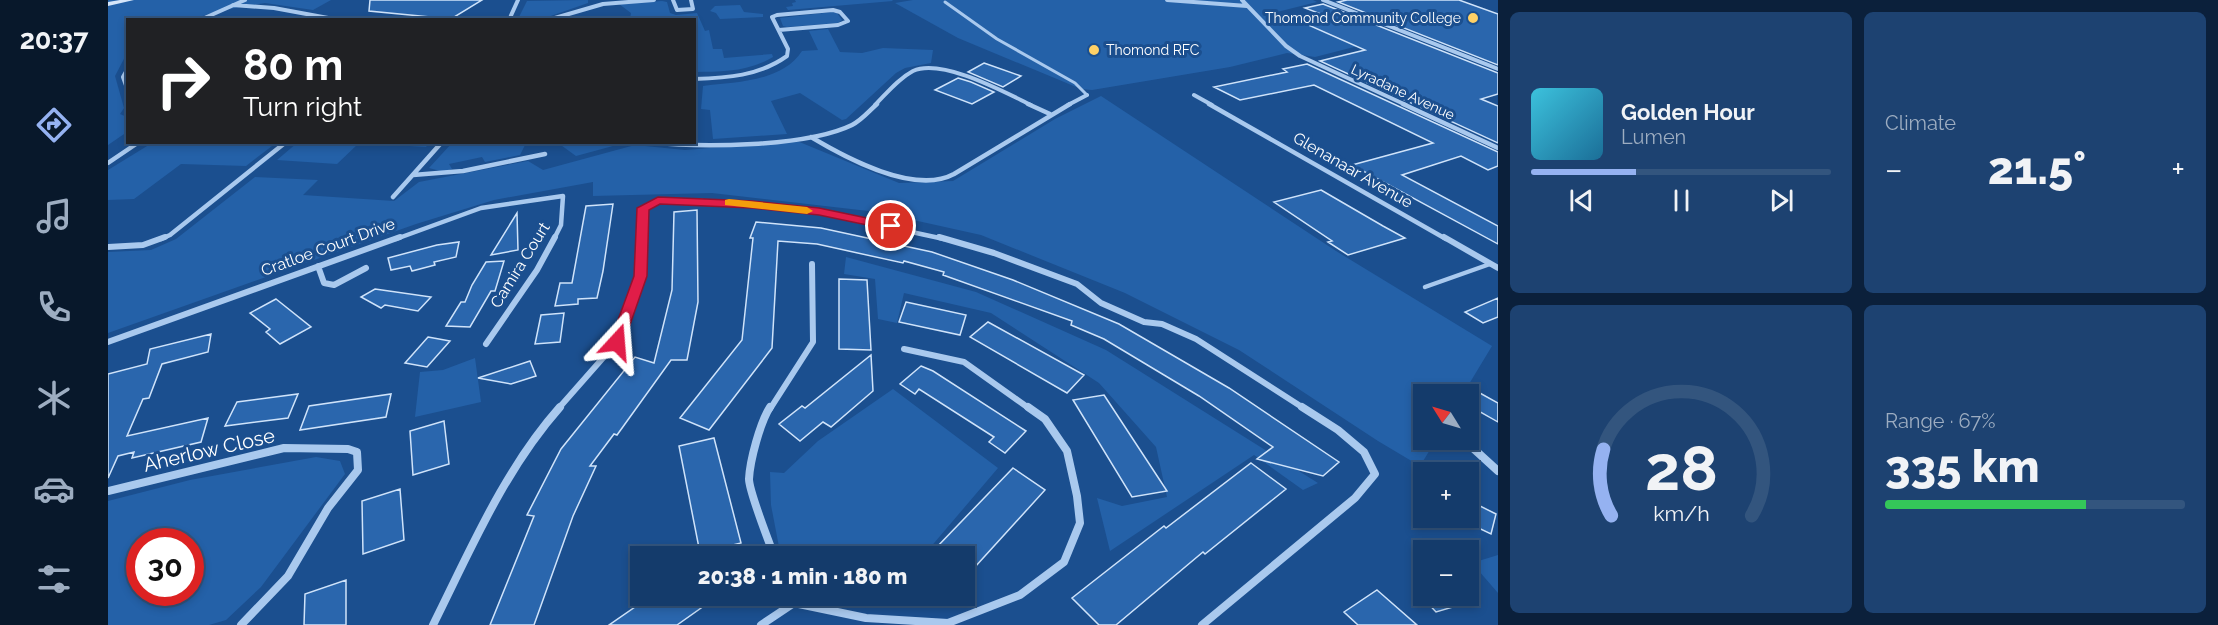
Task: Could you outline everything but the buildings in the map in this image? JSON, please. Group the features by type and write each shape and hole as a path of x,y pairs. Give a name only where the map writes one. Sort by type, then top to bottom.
{"street":[{"path":"108,4 130,0"},
{"path":"204,18 245,0"},
{"path":"510,18 518,0"},
{"path":"555,18 603,4 654,0"},
{"path":"673,0 680,12 693,9 691,0"},
{"path":"1167,0 1247,6"},
{"name":"Lyradane Avenue","path":"1242,0 1286,46 1300,56 1498,148"},
{"path":"1323,0 1498,69"},
{"path":"233,5 249,8 274,8 323,18"},
{"path":"696,79 725,78 763,70 778,64 787,57 788,49 772,17 777,15 833,10 840,12 848,21 838,25 779,30"},
{"path":"662,144 675,146 811,136 854,123 911,72 928,68 941,69 992,87 1050,114"},
{"path":"126,72 123,77 126,85"},
{"path":"811,136 828,148 905,179 922,181 944,179 1050,114 1087,95"},
{"name":"Glenanaar Avenue","path":"1194,95 1498,268"},
{"path":"108,163 136,144"},
{"path":"108,247 143,245 170,235 284,144"},
{"path":"393,197 440,144"},
{"path":"413,175 441,176 462,173 545,154"},
{"name":"Cratloe Court Drive","path":"108,342 482,208 562,196"},
{"name":"Camira Court","path":"486,344 537,270 561,225 562,196"},
{"path":"433,625 493,505 531,446 552,416 617,342 640,276 643,208 658,201 669,201 722,202 819,212 922,233 994,253 1077,284 1101,303 1144,322 1162,324 1196,339 1338,430 1364,453 1375,474 1355,498 1202,625"},
{"path":"771,546 749,481 756,446 766,414 813,342 812,264"},
{"path":"318,266 324,283 334,285 366,268"},
{"path":"819,606 866,618 949,624 1020,595 1064,562 1080,523 1077,496 1067,451 1045,419 964,362 904,349"},
{"name":"Aherlow Close","path":"108,491 284,448 348,449 357,452 358,470 328,507 288,576 242,625"},
{"path":"1475,450 1498,471"},
{"path":"761,625 784,606"}],"lane":[{"path":"945,2 997,39 1075,83 1087,95"},
{"path":"1425,287 1491,264"}],"shaded area":[{"path":"108,0 331,0 313,10 265,3 217,11 197,18 126,18 126,55 115,76 124,108 120,114 126,117 126,133 108,145"},
{"path":"588,0 588,3 545,18 518,18 527,1"},
{"path":"795,0 893,1 788,10 786,7 793,6 792,3 796,2"},
{"name":"Thomond RFC","path":"913,0 1313,0 1317,2 1277,12 1358,46 1315,57 1287,53 1230,67 1092,90 1081,89 958,38 895,3"},
{"path":"667,2 670,13 676,15 697,13 705,31 709,30 713,49 722,49 724,58 772,54 773,57 745,68 696,72 696,18 630,18 631,13 619,4"},
{"path":"740,5 744,12 763,14 763,17 720,19 716,13 710,11 715,6"},
{"path":"837,13 842,20 838,23 787,27 783,26 780,18"},
{"path":"828,29 840,52 862,53 883,48 933,50 931,63 905,68 896,73 846,119 842,120 800,93 771,101 787,134 713,139 710,110 701,109 703,86 771,75 783,69 802,51 818,50 809,31"},
{"path":"1101,96 1336,251 1492,346 1469,384 1413,384 1413,450 1430,450 1422,462 1413,462 1378,441 1239,350 1125,293 981,235 877,212 712,193 593,196 593,182 494,200 416,224 108,333 108,252 151,250 176,239 255,177 318,180 303,195 394,201 419,182 528,161 543,170 635,145 685,150 797,141 899,183 953,181 1055,119"},
{"path":"150,144 275,144 246,166 181,164 134,199 108,200 108,170"},
{"path":"296,144 358,144 337,164 277,160"},
{"path":"376,144 428,144 426,147"},
{"path":"451,144 531,144 525,145 520,155 485,162 482,157 449,164 452,169 444,172 429,168"},
{"path":"559,144 620,144 576,156"},
{"path":"846,257 976,292 1106,350 1318,483 1303,490 1254,455 1110,551 1097,498 1122,506 1167,497 1156,447 1099,383 991,313 904,293 897,323 878,319 875,279 844,274"},
{"path":"475,358 481,402 415,417 420,372 443,370"},
{"path":"893,389 998,468 932,546 779,546 771,505 770,472 784,473 818,441"},
{"path":"316,457 340,461 345,474 261,587 226,620 209,625 108,625 108,501 190,480"},
{"path":"1498,555 1498,593 1479,571 1479,561"}],"slow traffic":[{"path":"729,203 807,211"}],"place":[{"name":"Thomond Community College","path":"1473,18"},
{"name":"Thomond RFC","path":"1094,50"}],"route":[{"path":"617,342 640,276 643,208 658,201 701,201 819,212 891,226"}]}
